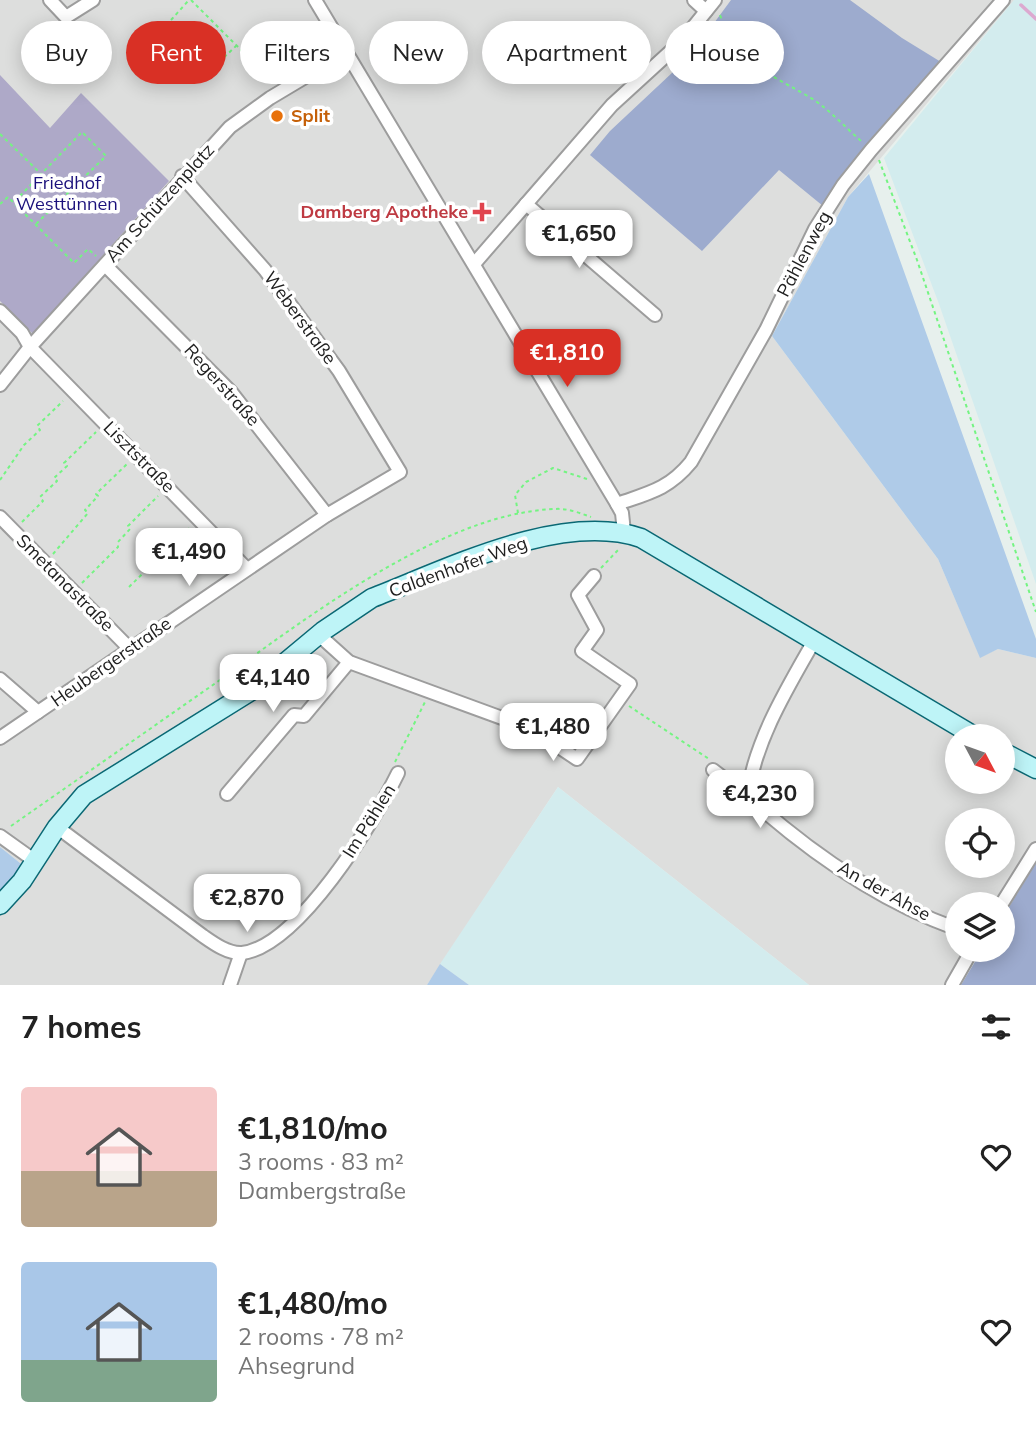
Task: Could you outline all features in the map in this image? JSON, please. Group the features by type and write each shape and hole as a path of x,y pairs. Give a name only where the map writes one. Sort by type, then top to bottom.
{"main road":[{"name":"Caldenhofer Weg","path":"0,905 22,881 57,827 84,794 251,691 319,635 372,598 495,551 571,530 624,532 657,547 954,724"},
{"path":"1015,758 1036,769"}],"street":[{"path":"50,0 66,17 93,0"},
{"path":"315,0 328,21"},
{"path":"474,264 612,105 682,41 712,4 694,0"},
{"name":"Pählenweg","path":"617,504 664,487 676,480 691,462 766,330 815,229 871,150 1003,0"},
{"path":"355,64 617,504 622,513 624,532"},
{"name":"Am Schützenplatz","path":"0,385 30,347 230,127 293,84"},
{"name":"Weberstraße","path":"183,176 265,270 322,348 400,472"},
{"path":"526,204 655,315"},
{"name":"Regerstraße","path":"105,265 231,392 327,514"},
{"name":"Lisztstraße","path":"0,311 22,333 30,347 247,569"},
{"name":"Heubergerstraße","path":"0,738 327,514 400,472"},
{"name":"Smetanastraße","path":"0,517 130,649"},
{"path":"319,635 349,662 532,729 577,759 630,684 582,652 597,630 578,595 594,576"},
{"path":"747,796 758,750 814,640"},
{"path":"226,794 293,715 304,716 349,662"},
{"path":"0,679 38,712"},
{"name":"An der Ahse","path":"713,770 779,825 862,882 927,918 945,925"},
{"name":"Im Pählen","path":"241,953 262,946 296,921 346,859 383,802 398,772"},
{"path":"57,827 203,936 226,950 241,953 230,985"},
{"path":"0,836 35,862"},
{"path":"1009,892 1036,849"},
{"path":"952,985 965,962"}],"path":[{"path":"171,20 190,0 281,91"},
{"path":"712,4 728,38 743,56 776,80 808,96 871,150 887,175 1036,612"},
{"path":"226,55 236,46"},
{"path":"15,201 82,132 106,156 36,224"},
{"path":"0,134 41,174"},
{"path":"0,204 8,197 74,263 88,249 105,265"},
{"path":"0,480 24,445 40,430 37,426 73,390"},
{"path":"14,530 43,501 40,497 57,481 54,478 67,466 64,463 106,422"},
{"path":"45,562 71,536 72,530 88,513 85,510 98,496 96,494 137,454"},
{"path":"518,515 515,495 539,474 553,468 582,479 598,474"},
{"path":"74,592 118,547 118,542 130,529 128,526 168,486"},
{"path":"129,587 199,518"},
{"path":"594,576 622,546 624,532"},
{"name":"Im Pählen","path":"398,772 394,761 430,692"},
{"path":"620,699 711,760 713,770"}],"shaded area":[{"path":"0,0 1014,0 848,197 772,336 938,559 980,657 998,649 1036,658 1036,854 1011,892 945,892 945,962 967,962 953,985 809,985 558,787 427,985 0,985 0,898 25,867 0,847"},
{"path":"731,0 850,0 902,38 941,62 823,206 779,170 702,251 590,155 610,131 665,79 665,84 784,84 784,21 716,21"},
{"path":"1014,0 1036,0 1036,584 939,304 884,158"},
{"path":"869,174 1036,639 1036,658 998,649 980,658 938,559 772,336 848,197"},
{"path":"558,787 809,985 469,985 440,964"},
{"path":"0,847 25,867 0,898"},
{"path":"1036,862 1036,985 961,985 975,962 1015,962 1015,897"},
{"path":"440,964 469,985 427,985"}],"green space":[{"name":"Friedhof Westtünnen","path":"0,75 50,128 81,93 169,181 33,334 0,301"}],"waterway":[{"path":"1021,5 1036,19"}],"place":[{"name":"Split","path":"277,116"},
{"name":"Damberg Apotheke","path":"482,212"}]}
